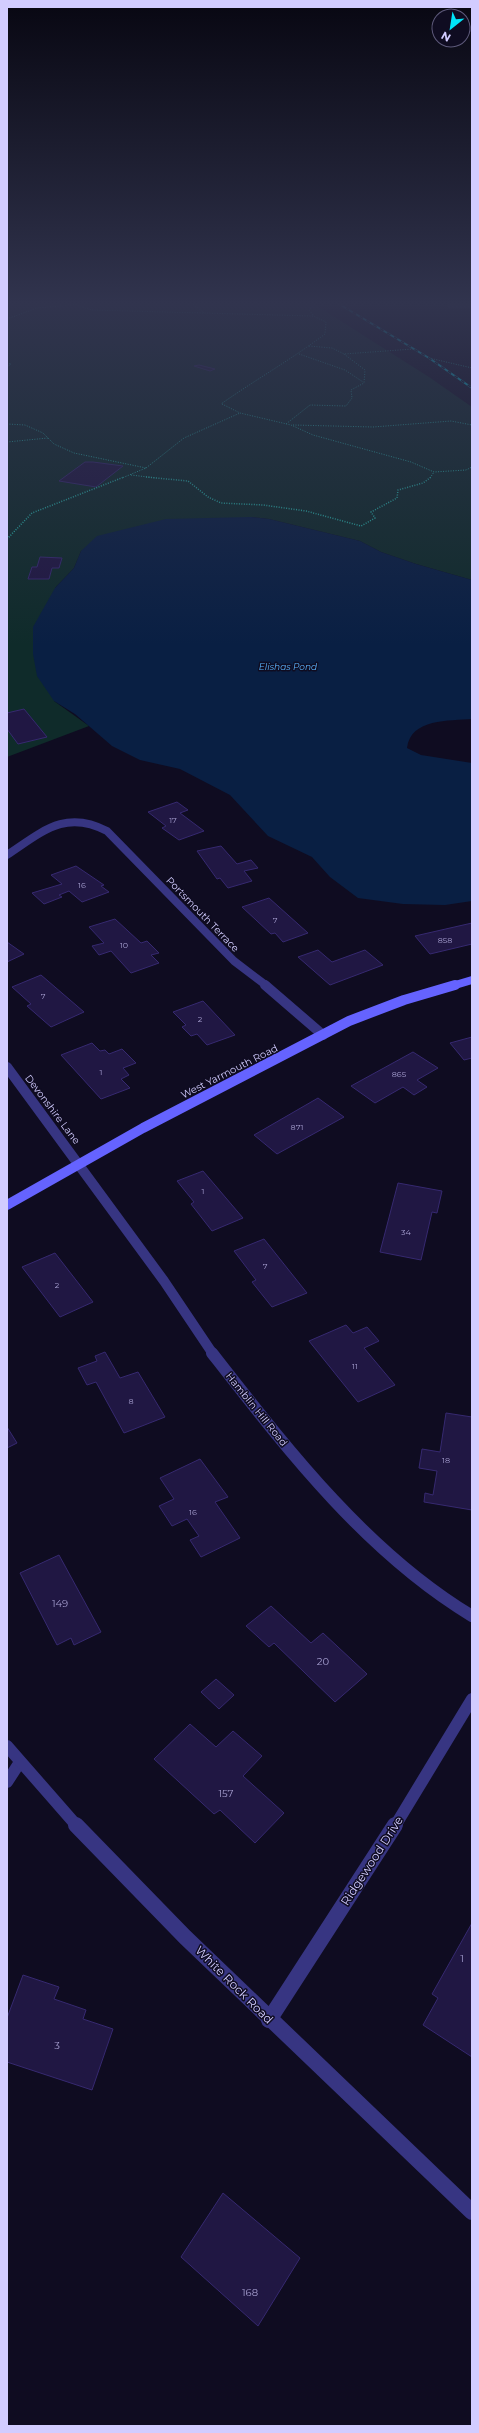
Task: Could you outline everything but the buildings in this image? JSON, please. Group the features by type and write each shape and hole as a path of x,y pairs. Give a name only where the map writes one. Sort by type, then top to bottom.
{"main road":[{"name":"West Yarmouth Road","path":"7,1205 82,1165 143,1128 349,1021 404,1000 472,980"}],"street":[{"name":"Portsmouth Terrace","path":"7,855 65,820 82,819 96,823 107,831 234,961 268,987 323,1035"},
{"name":"Devonshire Lane","path":"7,1066 82,1165"},
{"name":"Hamblin Hill Road","path":"82,1165 164,1280 203,1341 255,1408 324,1489 383,1548 439,1596 472,1616"},
{"name":"Ridgewood Drive","path":"269,2020 407,1807 472,1699"},
{"name":"White Rock Road","path":"7,1746 57,1806 114,1867 269,2020 472,2212"},
{"path":"7,1782 20,1762"}],"path":[{"path":"7,539 32,513 131,476 146,468 184,438 230,418"},
{"path":"259,418 291,425 373,427 451,421 472,425"},
{"path":"286,424 294,418"},
{"path":"7,424 24,425 43,433 54,444 74,453 146,468"},
{"path":"291,425 313,435 411,462 434,472 466,470 472,467"},
{"path":"7,442 48,438"},
{"path":"131,476 188,481 208,497 221,503 263,505 306,511 361,526 375,518 371,512 397,498 398,490 422,486 431,479 434,472"}],"green space":[{"path":"7,418 472,418 472,580 381,552 360,541 269,519 251,517 81,551 74,568 55,588 54,701 89,726 7,757"}],"water":[{"name":"Elishas Pond","path":"251,517 269,519 360,541 381,552 472,580 472,719 442,721 423,726 410,738 407,748 421,755 472,763 472,901 445,905 403,904 358,898 330,877 312,857 268,836 230,795 180,769 140,760 112,746 75,714 54,701 37,676 33,654 33,627 55,588 74,568 81,551 97,536 166,519"}]}
